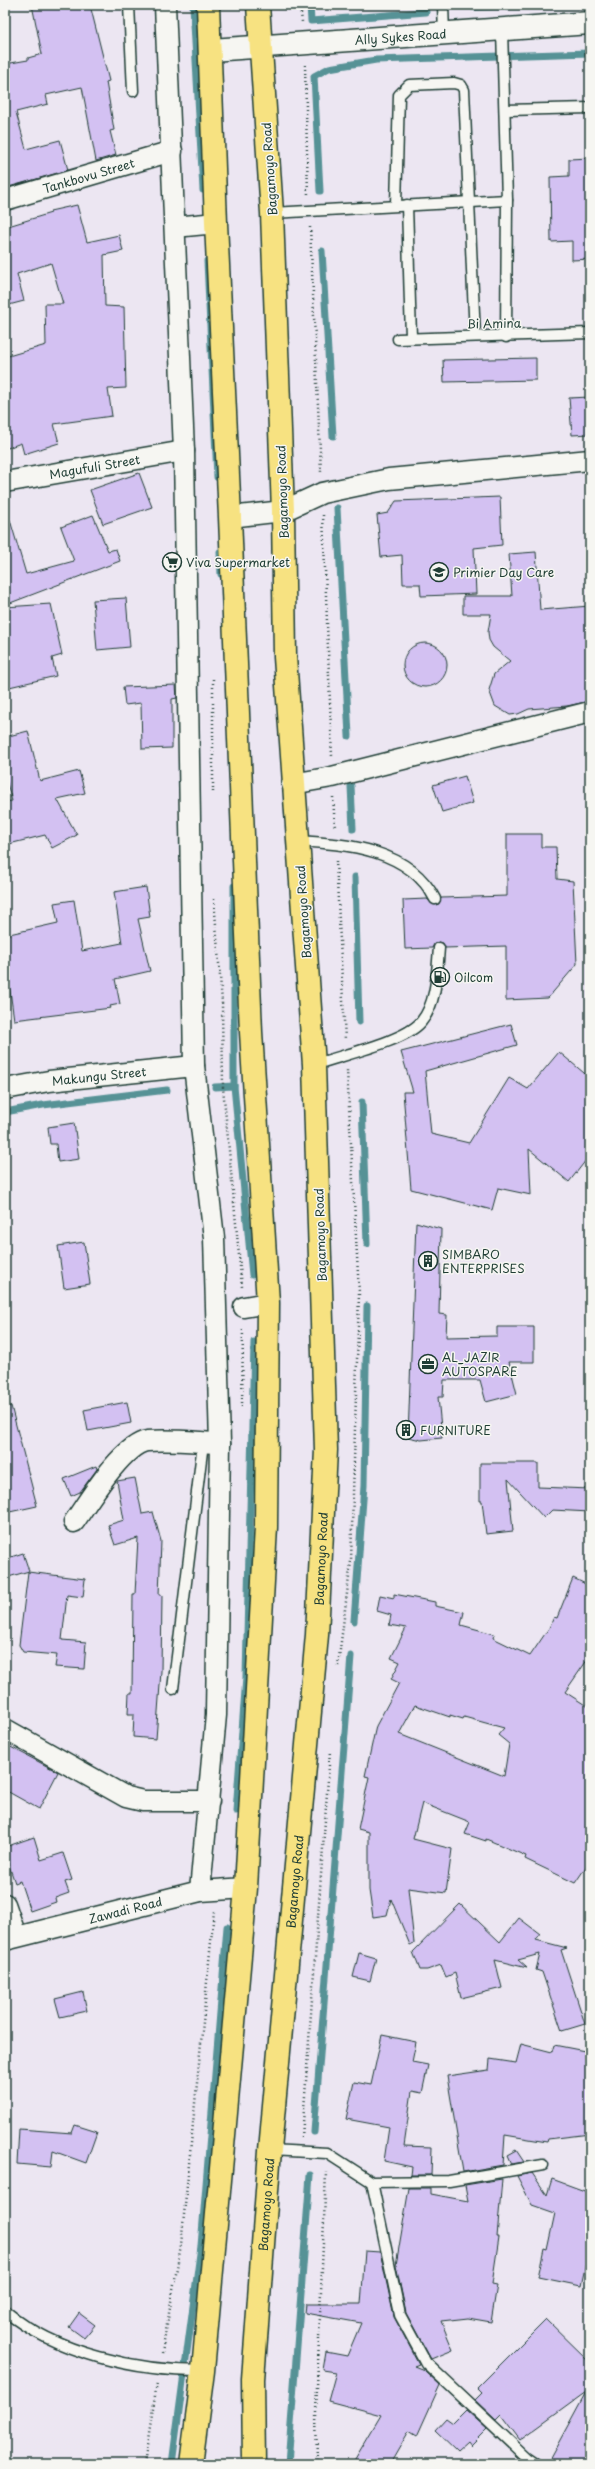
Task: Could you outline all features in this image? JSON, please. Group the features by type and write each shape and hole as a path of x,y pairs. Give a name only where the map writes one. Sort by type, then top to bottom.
{"highway":[{"path":"191,2464 203,2371 246,1888 266,1528 268,1303 251,1032 208,5"},
{"name":"Bagamoyo Road","path":"254,2464 253,2379 270,2150 317,1636 326,1450 314,1064 292,784 285,657 282,511 272,213 258,5"}],"main road":[{"name":"Ally Sykes Road","path":"211,50 261,48 304,43 590,23"}],"street":[{"path":"165,5 184,451 192,837 191,940 194,1066 214,1238 212,1443 216,1715 200,1891"},
{"name":"Tankbovu Street","path":"5,200 172,151"},
{"path":"175,227 216,223"},
{"name":"Magufuli Street","path":"5,482 184,451"},
{"path":"230,517 282,511 322,493 389,479 590,460"},
{"path":"292,784 332,777 590,712"},
{"name":"Makungu Street","path":"5,1089 48,1081 194,1066"},
{"path":"244,1307 268,1303"},
{"path":"74,1522 110,1471 125,1453 145,1441 212,1443"},
{"path":"5,1729 126,1797 144,1801 209,1801"},
{"name":"Zawadi Road","path":"10,1938 200,1891 246,1888"},
{"path":"5,1904 10,1938"}],"lane":[{"path":"130,5 133,92"},
{"path":"443,5 444,34"},
{"path":"502,30 506,110 506,336"},
{"path":"396,205 399,96 409,85 454,83 461,85 464,90 471,201 475,336"},
{"path":"506,110 590,108"},
{"path":"272,213 507,200"},
{"path":"407,205 411,337"},
{"name":"Bi Amina","path":"398,338 590,333"},
{"path":"297,842 336,844 374,852 406,865 428,884 435,898"},
{"path":"314,1064 400,1037 421,1022 431,1000 439,948"},
{"path":"173,1689 212,1443"},
{"path":"270,2150 327,2153 372,2182 448,2181 543,2165"},
{"path":"372,2182 400,2315 426,2363 527,2458 536,2464"},
{"path":"5,2311 25,2328 63,2346 98,2358 159,2368 203,2371"}],"path":[{"path":"317,2464 316,2411 327,2153"},
{"path":"144,2464 159,2368"}],"building":[{"path":"32,5 90,5 109,81 106,82 114,130 110,131 116,155 96,161 82,87 46,95 48,104 16,112 26,149 60,140 68,170 5,188 5,64 28,60 28,58 42,54"},
{"path":"590,158 590,259 572,260 572,241 551,242 550,177 569,176 569,159"},
{"path":"77,205 87,242 119,235 123,251 104,255 105,306 124,307 126,388 108,389 112,416 54,424 59,443 24,454 21,443 5,449 5,357 46,345 45,304 63,304 51,263 17,274 24,301 5,306 5,227 51,213 50,211"},
{"path":"536,358 536,380 444,382 443,360"},
{"path":"590,397 590,434 572,435 569,398"},
{"path":"139,473 152,507 103,524 90,490"},
{"path":"500,497 502,545 474,548 476,594 421,596 420,584 403,584 402,555 381,557 377,515 388,513 396,501"},
{"path":"93,515 108,551 116,549 120,561 5,605 5,521 10,520 26,574 74,561 61,527"},
{"path":"536,552 540,610 590,606 590,701 567,706 529,709 518,714 510,715 495,706 489,690 494,674 510,661 493,647 489,640 488,632 491,614 463,614 463,596 512,596 509,554"},
{"path":"126,598 130,647 97,650 93,600"},
{"path":"51,604 62,655 52,658 56,676 5,688 5,607"},
{"path":"421,643 429,643 441,649 447,661 447,669 441,681 429,687 421,687 409,681 403,669 403,661 409,649"},
{"path":"176,685 177,698 172,699 172,748 142,749 141,703 125,705 123,687"},
{"path":"28,731 40,781 79,771 85,793 57,799 77,835 52,848 45,835 5,845 5,802 12,801 5,776 5,737"},
{"path":"465,776 473,803 442,812 433,785"},
{"path":"507,834 541,834 541,847 556,847 557,879 573,881 577,964 548,998 506,1000 506,946 445,948 443,943 439,942 434,944 432,948 405,949 403,900 427,899 435,905 439,904 441,898 507,896"},
{"path":"146,887 150,917 138,919 150,971 115,979 120,1004 110,1006 111,1008 14,1020 8,976 5,977 5,935 58,923 54,903 74,900 82,951 122,943 114,892"},
{"path":"511,1024 517,1045 425,1071 431,1134 469,1143 509,1078 528,1089 559,1052 590,1078 590,1155 569,1182 529,1149 531,1195 498,1188 492,1210 411,1189 403,1092 413,1092 401,1052"},
{"path":"74,1123 79,1159 58,1162 56,1144 50,1144 48,1127"},
{"path":"416,1222 441,1229 439,1314 447,1315 446,1337 497,1336 497,1327 534,1327 534,1362 509,1362 517,1394 486,1402 480,1380 444,1380 443,1397 438,1397 442,1438 421,1440 408,1437"},
{"path":"84,1242 90,1284 64,1288 58,1246"},
{"path":"127,1402 131,1423 88,1431 84,1410"},
{"path":"11,1406 37,1506 5,1513 5,1407"},
{"path":"480,1463 538,1463 538,1487 590,1489 590,1512 552,1510 544,1518 508,1479 513,1531 486,1534 482,1501 480,1501"},
{"path":"96,1466 97,1469 80,1492 71,1496 64,1479"},
{"path":"135,1478 142,1514 153,1512 161,1541 159,1595 162,1595 161,1671 156,1739 133,1737 134,1714 128,1714 129,1693 132,1693 133,1594 135,1594 138,1538 115,1545 108,1525 124,1520 117,1481"},
{"path":"23,1553 29,1571 5,1578 5,1559"},
{"path":"28,1572 85,1579 83,1597 67,1595 62,1640 86,1642 84,1669 55,1667 57,1655 23,1652 19,1645"},
{"path":"573,1578 590,1586 590,1656 565,1692 590,1708 590,1861 575,1883 525,1859 526,1856 486,1839 486,1841 465,1834 470,1822 422,1803 413,1839 452,1849 446,1893 408,1888 414,1943 410,1945 391,1899 387,1915 373,1917 369,1890 369,1832 358,1829 369,1777 365,1776 376,1726 399,1683 391,1679 400,1662 391,1658 406,1628 389,1625 391,1615 377,1611 380,1595 394,1598 394,1594 435,1602 435,1606 464,1612 461,1625 494,1634 493,1638 530,1656 549,1628 554,1617 557,1618","holes":["415,1705 450,1717 450,1715 463,1719 464,1717 504,1728 498,1735 509,1744 504,1776 399,1734"]},
{"path":"5,1744 58,1772 39,1809 5,1790"},
{"path":"34,1837 41,1860 63,1853 72,1880 65,1882 69,1893 55,1898 56,1902 30,1911 20,1881 15,1883 5,1854 5,1847"},
{"path":"460,1904 500,1942 519,1918 540,1934 536,1940 567,1948 561,1950 585,2024 562,2031 542,1972 536,1970 540,1954 518,1960 527,1968 495,1960 502,1988 461,1998 455,1973 446,1977 441,1965 427,1970 420,1970 413,1952"},
{"path":"359,1953 376,1958 370,1981 353,1977"},
{"path":"83,1992 87,2011 60,2017 55,1999"},
{"path":"382,2035 416,2042 412,2062 428,2065 422,2093 412,2091 404,2146 432,2147 431,2175 411,2175 412,2167 384,2161 389,2127 346,2119 354,2082 371,2085"},
{"path":"521,2044 552,2052 554,2045 590,2052 590,2134 548,2139 547,2142 505,2135 503,2165 463,2172 447,2076 489,2070 490,2059 516,2063"},
{"path":"75,2125 97,2132 86,2163 53,2151 51,2167 17,2164 19,2129 72,2133"},
{"path":"516,2150 524,2162 511,2164 507,2155"},
{"path":"532,2173 547,2195 552,2179 590,2193 590,2244 581,2286 538,2277 544,2249 547,2250 555,2213 532,2205 517,2176"},
{"path":"502,2179 497,2237 499,2237 492,2284 497,2285 491,2322 468,2318 441,2321 453,2350 431,2359 406,2313 396,2265 409,2188 431,2188 431,2194 468,2201 465,2185"},
{"path":"365,2251 380,2252 394,2317 419,2364 414,2366 424,2370 440,2385 417,2436 409,2431 390,2464 352,2464 381,2415 328,2401 336,2372 323,2370 326,2352 347,2356 361,2323 305,2313 306,2304 361,2304"},
{"path":"79,2313 95,2325 84,2338 69,2327"},
{"path":"546,2319 590,2362 590,2464 547,2464 586,2392 520,2440 501,2415 496,2420 475,2400 482,2393 477,2388"},
{"path":"466,2410 487,2429 471,2445 468,2441 457,2451 435,2430 446,2418 453,2423"}],"waterway":[{"path":"193,5 203,190"},
{"path":"310,5 311,21 426,12"},
{"path":"473,7 550,5"},
{"path":"320,191 314,76 329,68 376,60 590,53"},
{"path":"322,251 333,436"},
{"path":"207,261 217,477"},
{"path":"337,508 349,736"},
{"path":"220,552 221,574"},
{"path":"351,786 353,829"},
{"path":"355,877 359,1022"},
{"path":"234,886 234,1086 252,1275"},
{"path":"215,1087 234,1086"},
{"path":"5,1112 43,1105 167,1090"},
{"path":"362,1102 367,1244"},
{"path":"354,1621 364,1486 367,1306"},
{"path":"236,1811 246,1677 254,1342"},
{"path":"314,2132 351,1656"},
{"path":"172,2464 201,2246 227,1927"},
{"path":"288,2464 310,2175"}],"place":[{"name":"Viva Supermarket","path":"172,562"},
{"name":"Primier Day Care","path":"439,572"},
{"name":"Oilcom","path":"440,977"},
{"name":"SIMBARO ENTERPRISES","path":"428,1261"},
{"name":"AL_JAZIR AUTOSPARE","path":"428,1364"},
{"name":"FURNITURE","path":"406,1430"}]}
